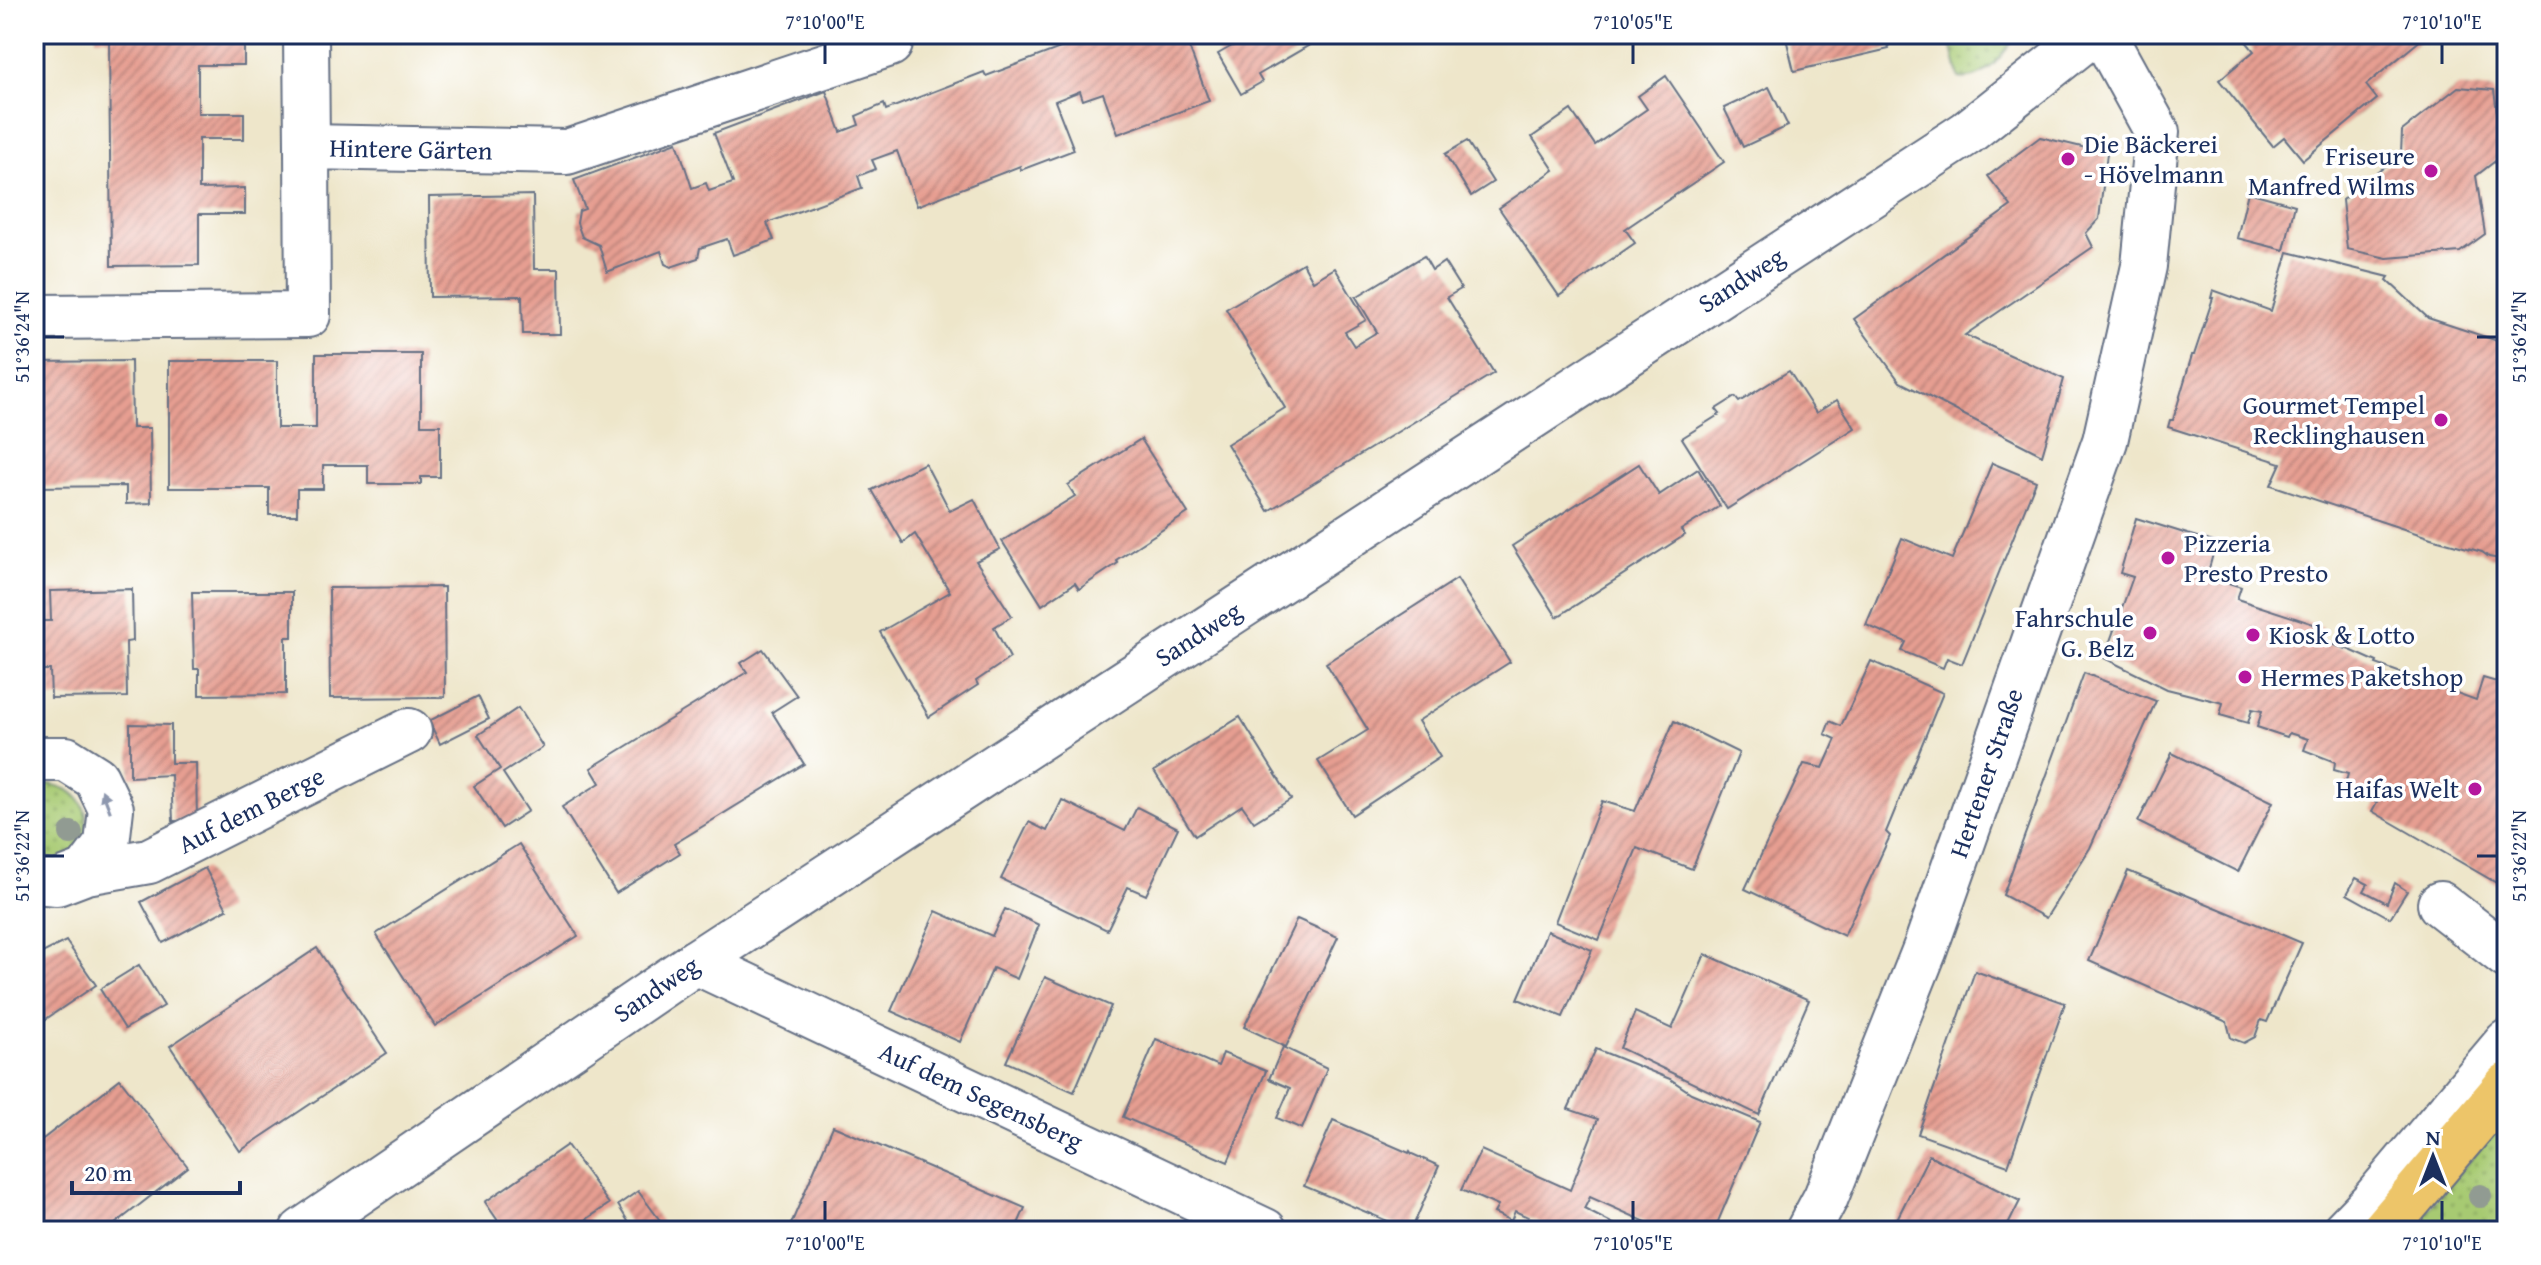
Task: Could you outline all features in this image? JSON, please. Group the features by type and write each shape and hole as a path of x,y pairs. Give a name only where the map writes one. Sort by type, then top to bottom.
{"main road":[{"path":"2383,1231 2507,1085"}],"street":[{"path":"306,34 307,147"},
{"name":"Sandweg","path":"302,1231 696,962 1967,133 2092,34"},
{"name":"Hertener Straße","path":"1808,1231 1826,1197 1925,949 2105,441 2144,266 2157,132 2103,34"},
{"name":"Hintere Gärten","path":"34,317 308,315 307,147 567,152 897,37"},
{"name":"Auf dem Berge","path":"34,881 57,883 86,872 149,861 409,731"},
{"path":"34,759 66,759 96,778 111,809 107,844 86,872"},
{"path":"2440,904 2507,956"},
{"name":"Auf dem Segensberg","path":"696,962 1265,1231"},
{"path":"2344,1231 2507,1042"}],"green space":[{"path":"1949,34 2018,34 1986,71 1978,76 1959,78"},
{"path":"51,784 70,791 79,799 87,827 81,845 69,859 54,864 34,863 34,785"},
{"path":"2507,1118 2507,1231 2409,1231"}],"building":[{"path":"96,34 244,37 244,65 198,65 198,113 244,113 244,139 199,139 199,189 245,188 245,214 199,214 199,265 111,266 109,38 96,38"},
{"path":"1086,34 1190,34 1185,36 1209,101 1118,134 1103,93 1083,100 1080,91 1055,101 1074,150 1021,170 1020,166 917,206 897,151 872,160 876,169 858,176 862,188 767,223 774,240 733,255 727,239 700,248 698,258 671,267 665,264 661,251 607,272 599,245 582,237 577,223 579,211 585,209 574,180 677,142 692,188 706,183 709,191 733,183 714,133 826,91 841,132 859,125 856,116 884,104 886,110 984,72 986,76 1087,38"},
{"path":"1234,34 1338,34 1329,39 1327,35 1258,75 1262,82 1241,94 1218,54 1239,42"},
{"path":"1785,34 1886,34 1889,49 1794,71"},
{"path":"2240,34 2428,34 2366,85 2377,99 2303,160 2284,137 2273,146 2219,80 2254,51"},
{"path":"1666,76 1724,162 1625,229 1635,243 1559,296 1499,208 1554,170 1532,137 1571,110 1595,145 1647,109 1638,96"},
{"path":"1769,87 1788,126 1743,147 1724,108"},
{"name":"Friseure Manfred Wilms","path":"2458,87 2494,90 2503,155 2476,176 2485,234 2460,252 2387,258 2347,249 2342,200 2401,154 2402,131"},
{"path":"2040,137 2107,153 2099,219 2086,233 2093,247 1965,335 2064,379 2042,455 1900,382 1854,319 2011,206 1988,176"},
{"path":"1467,141 1493,182 1471,196 1445,154"},
{"path":"2248,192 2295,205 2284,250 2237,238"},
{"path":"533,195 534,269 559,269 560,334 523,334 522,296 430,297 429,197"},
{"path":"2288,252 2389,277 2387,280 2428,318 2507,344 2507,577 2500,575 2505,560 2271,485 2281,463 2168,427 2170,420 2173,420 2213,290 2271,311"},
{"path":"1424,256 1432,270 1444,262 1461,289 1447,297 1494,373 1268,511 1227,444 1285,408 1226,309 1303,263 1313,281 1335,268 1366,320 1345,332 1354,346 1377,332 1356,297"},
{"path":"316,354 421,354 421,425 440,425 440,477 421,477 421,484 368,484 368,465 323,465 323,489 297,489 297,515 269,515 269,488 169,488 169,361 277,361 277,428 316,428"},
{"path":"131,361 132,428 150,428 151,503 126,504 126,486 34,487 34,362"},
{"path":"1789,371 1816,413 1837,400 1855,428 1727,509 1682,438 1720,414 1716,409 1735,397 1739,402"},
{"path":"1141,439 1188,513 1116,560 1118,563 1079,589 1075,583 1042,605 1002,541 1075,496 1068,485"},
{"path":"925,463 950,511 974,499 1000,549 976,561 1012,616 994,627 1010,658 976,681 978,685 929,717 880,632 950,592 915,534 903,543 872,490"},
{"path":"1992,463 2036,481 1962,664 1947,658 1943,668 1902,651 1906,642 1866,625 1902,538 1952,559"},
{"path":"1639,464 1659,495 1698,469 1720,506 1681,530 1685,535 1557,617 1512,546"},
{"path":"2136,518 2216,543 2207,576 2241,587 2237,599 2323,627 2318,640 2476,700 2483,678 2507,685 2507,889 2372,811 2377,802 2344,789 2348,774 2334,770 2335,762 2304,750 2308,739 2289,733 2287,737 2257,727 2262,711 2252,709 2248,723 2220,715 2223,703 2167,689 2104,658 2133,577 2120,573"},
{"path":"1457,579 1510,662 1418,721 1440,757 1352,815 1318,761 1368,730 1326,663"},
{"path":"444,587 445,697 330,698 329,588"},
{"path":"132,589 133,641 126,642 127,697 51,698 50,670 34,670 34,621 51,621 50,591"},
{"path":"192,592 292,592 292,637 286,637 286,694 199,695 199,669 194,669"},
{"path":"763,649 797,696 772,712 804,764 674,844 680,853 616,893 562,807 600,783 591,768 747,672 741,663"},
{"path":"1871,661 1943,693 1886,832 1890,836 1844,936 1745,889 1804,764 1823,768 1836,739 1825,734 1830,721 1841,726"},
{"path":"2084,673 2156,701 2090,848 2046,918 2003,895"},
{"path":"478,696 489,719 440,744 429,721"},
{"path":"518,708 543,747 503,773 528,811 502,828 474,786 500,769 478,735"},
{"path":"1240,717 1291,799 1254,822 1242,805 1195,836 1154,771"},
{"path":"1674,721 1739,753 1692,869 1637,848 1599,940 1555,922 1602,801 1635,811"},
{"path":"130,724 171,725 171,763 196,763 197,821 173,821 171,775 130,777"},
{"path":"2172,753 2273,802 2238,872 2138,822"},
{"path":"1062,800 1125,831 1137,807 1178,828 1146,895 1128,887 1107,930 1001,879 1029,822 1047,831"},
{"path":"519,844 578,936 435,1026 376,934"},
{"path":"205,868 227,909 163,943 141,902"},
{"path":"2128,871 2302,943 2267,1022 2261,1020 2255,1037 2244,1043 2231,1038 2227,1022 2089,961"},
{"path":"2356,878 2368,884 2364,891 2387,903 2395,883 2407,891 2390,918 2347,894"},
{"path":"1005,909 1039,925 1017,979 993,968 960,1042 891,1011 936,911 992,936"},
{"path":"1297,919 1338,937 1286,1047 1244,1027"},
{"path":"1547,931 1592,950 1563,1017 1518,999"},
{"path":"66,941 96,985 34,1027 34,957"},
{"path":"317,948 387,1053 240,1151 170,1046"},
{"path":"1705,954 1809,1000 1759,1115 1620,1048 1635,1012 1672,1029"},
{"path":"139,965 164,1006 125,1029 100,989"},
{"path":"1975,971 2065,1003 2008,1166 1918,1134"},
{"path":"1045,977 1111,1006 1074,1092 1006,1062"},
{"path":"1156,1039 1218,1066 1223,1053 1266,1071 1228,1162 1123,1117"},
{"path":"1283,1047 1327,1068 1302,1129 1277,1118 1290,1088 1269,1079"},
{"path":"1596,1049 1670,1079 1691,1093 1760,1122 1714,1231 1666,1231 1590,1197 1584,1209 1627,1231 1558,1231 1515,1211 1511,1221 1494,1213 1498,1206 1461,1190 1481,1150 1570,1190 1598,1119 1568,1109"},
{"path":"120,1079 188,1167 106,1231 34,1231 34,1146"},
{"path":"1333,1120 1439,1166 1411,1231 1304,1186"},
{"path":"833,1126 1025,1208 1015,1231 788,1231"},
{"path":"567,1145 609,1204 587,1219 594,1229 505,1231 485,1202"},
{"path":"1929,1155 2020,1201 2005,1231 1891,1231"},
{"path":"638,1191 668,1231 634,1231 618,1205"}],"place":[{"name":"Die Bäckerei - Hövelmann","path":"2068,159"},
{"name":"Friseure Manfred Wilms","path":"2431,171"},
{"name":"Gourmet Tempel Recklinghausen","path":"2441,420"},
{"name":"Pizzeria Presto Presto","path":"2168,558"},
{"name":"Fahrschule G. Belz","path":"2150,633"},
{"name":"Kiosk & Lotto","path":"2253,635"},
{"name":"Hermes Paketshop","path":"2245,677"},
{"name":"Haifas Welt","path":"2475,789"}]}
